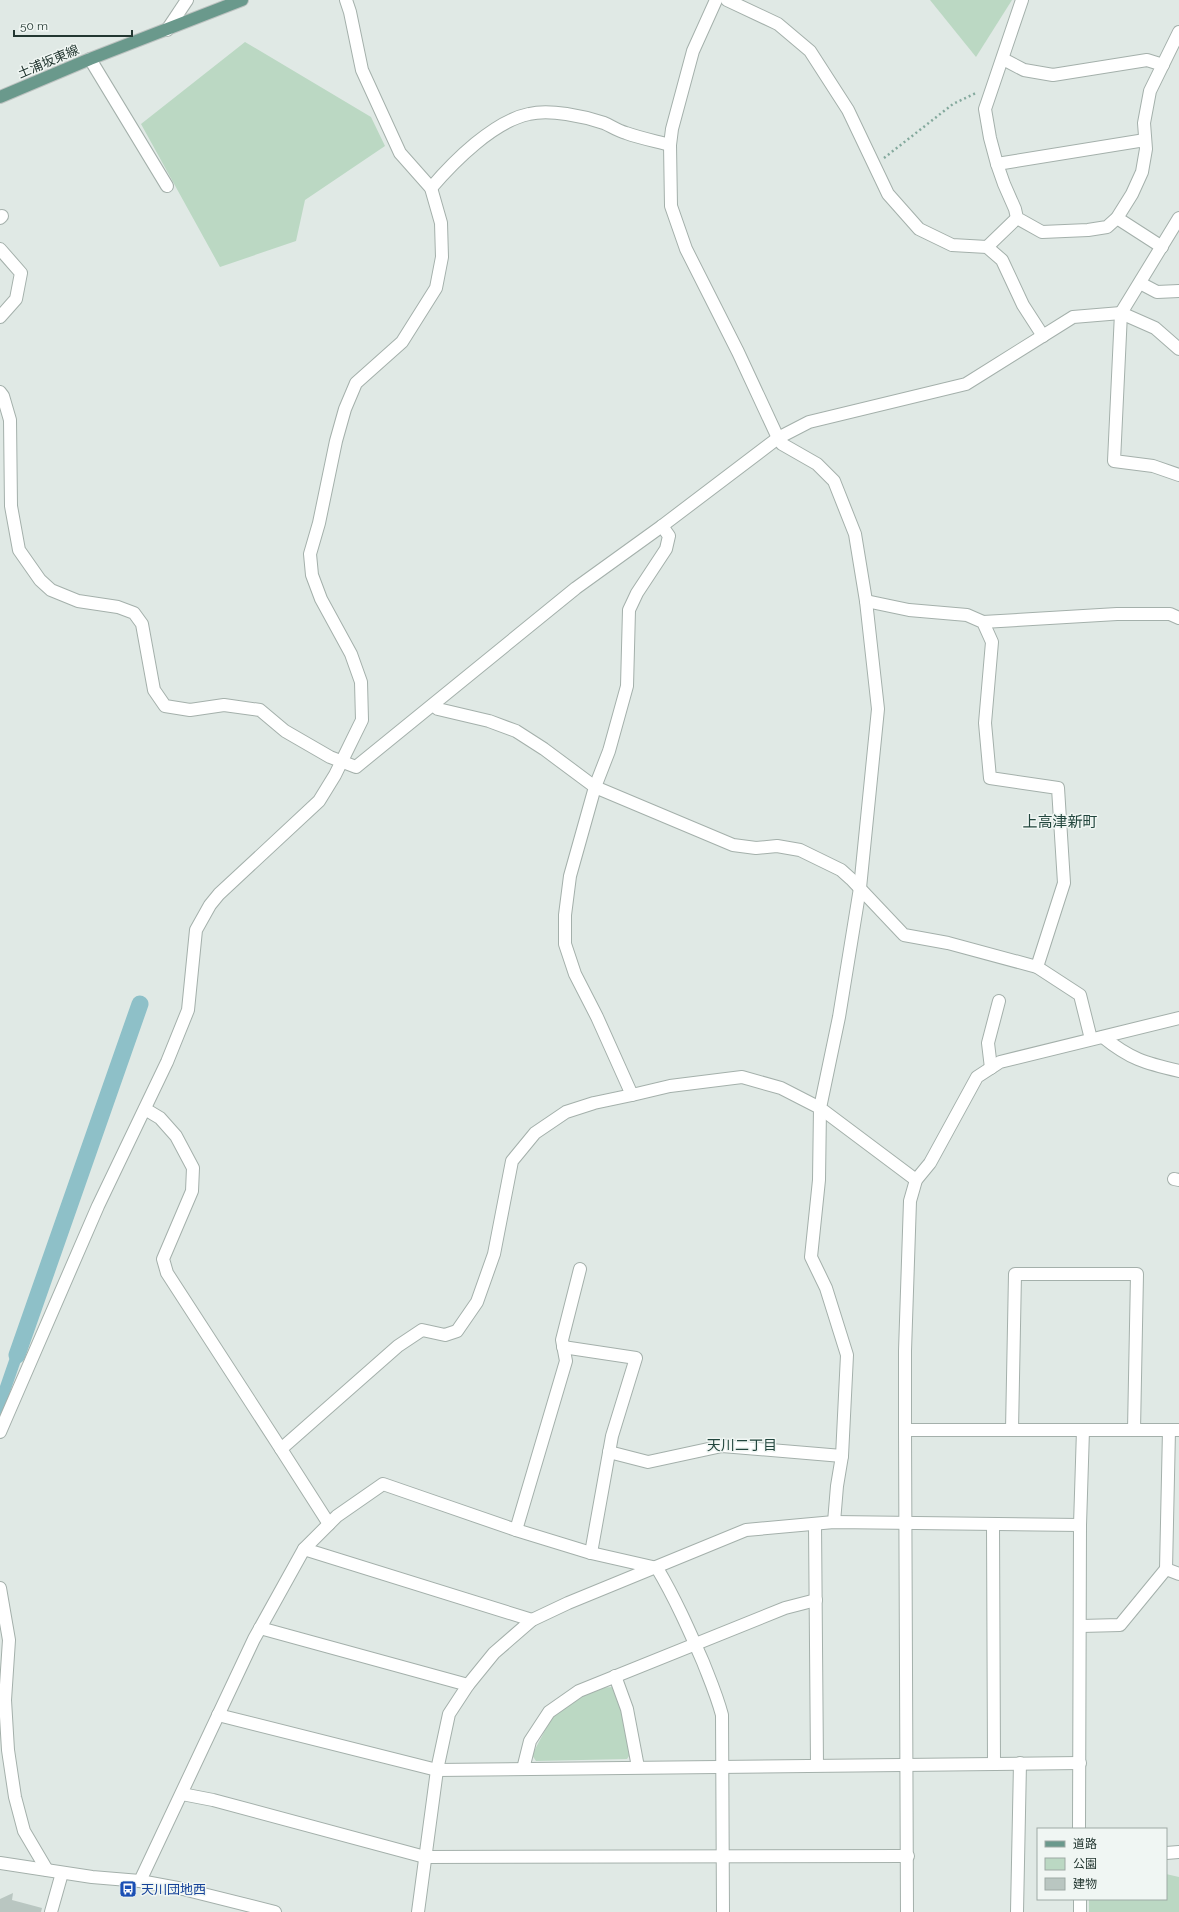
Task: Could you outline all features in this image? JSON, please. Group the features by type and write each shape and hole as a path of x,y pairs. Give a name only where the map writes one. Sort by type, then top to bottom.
{"main road":[{"name":"土浦坂東線","path":"0,97 90,59 242,0"}],"street":[{"path":"167,30 187,0"},
{"path":"0,1432 62,1289 167,1062 188,1010 196,930 210,905 219,894 319,801 342,762 362,720 361,682 350,654 321,598 312,575 310,554 319,523 336,441 345,410 356,383 402,342 436,288 442,257 441,223 431,188 400,153 362,70 350,12 346,0"},
{"path":"716,0 693,51 672,129 670,145 671,206 686,249 738,352 778,438 782,444 817,464 834,481 855,534 866,600 878,709 860,888 839,1018 820,1108 819,1180 811,1257 826,1288 847,1355 842,1456 836,1486 834,1522"},
{"path":"727,0 778,24 810,51 848,110 888,194 919,228 952,245 987,247 1002,260 1023,305 1043,336"},
{"path":"1022,0 1003,60 985,109 990,138 1017,218 1042,232 1088,230 1108,227 1117,218 1132,194 1142,172 1146,150 1144,123 1150,91 1179,32"},
{"path":"90,59 167,186"},
{"path":"1003,60 1024,70 1053,75 1147,60 1163,65"},
{"path":"431,188 451,164 491,132 511,120 530,114 558,113 603,123 625,133 670,145"},
{"path":"998,164 1146,140"},
{"path":"987,247 1017,218"},
{"path":"1117,218 1162,247"},
{"path":"1179,218 1121,313 1114,461 1153,466 1179,475"},
{"path":"0,249 21,273 16,298 0,317"},
{"path":"1140,283 1157,292 1179,291"},
{"path":"0,392 3,396 10,420 11,506 19,550 40,580 51,590 78,601 118,607 134,613 142,624 154,690 165,706 190,710 224,705 260,710 286,731 342,762 356,767 576,588 662,526 778,438 809,422 966,384 1034,340 1073,317 1121,313 1155,328 1179,349"},
{"path":"632,1095 597,1017 575,974 565,944 566,915 570,876 595,787 609,751 627,686 630,610 637,593 666,549 669,536 662,526"},
{"path":"866,600 909,610 967,615 983,622 1117,614 1170,614 1179,618"},
{"path":"983,622 992,642 985,723 990,778 1058,788 1064,883 1037,967"},
{"path":"433,705 438,709 489,721 516,731 544,749 595,787 733,845 756,848 777,846 800,850 841,870 904,935 948,943 1037,967 1080,994 1097,1038 1144,1062 1179,1071"},
{"path":"991,1068 988,1043 999,1001"},
{"path":"907,1912 908,1764 905,1524 905,1351 910,1202 916,1180 930,1163 977,1076 1000,1062 1179,1018"},
{"path":"281,1449 398,1346 422,1330 445,1335 457,1331 477,1302 494,1254 512,1161 535,1133 566,1112 594,1103 670,1086 742,1077 781,1088 820,1108 916,1180"},
{"path":"145,1109 160,1118 176,1136 193,1168 192,1191 163,1260 167,1273 329,1524"},
{"path":"516,1530 566,1361 562,1340 580,1269"},
{"path":"1012,1430 1015,1274 1137,1274 1134,1430"},
{"path":"563,1347 636,1358 609,1452 591,1553"},
{"path":"905,1430 1174,1430 1166,1569 1120,1625 1081,1626"},
{"path":"1079,1828 1081,1626 1080,1525 1083,1430"},
{"path":"609,1452 648,1462 722,1446 842,1456"},
{"path":"140,1881 260,1628 304,1549 337,1516 383,1484 516,1530 591,1553 657,1568 668,1586 695,1644 718,1699 722,1715 723,1912"},
{"path":"418,1912 437,1770 449,1714 468,1685 494,1654 532,1620 568,1603 657,1568 746,1530 834,1522 1080,1525"},
{"path":"815,1524 817,1765"},
{"path":"993,1525 994,1764"},
{"path":"304,1549 532,1620"},
{"path":"1166,1569 1179,1574"},
{"path":"0,1588 9,1640 5,1700 8,1750 15,1797 24,1831 47,1870"},
{"path":"523,1769 530,1741 549,1712 579,1691 785,1608 816,1600"},
{"path":"260,1628 468,1685"},
{"path":"615,1676 627,1709 638,1767"},
{"path":"218,1715 437,1770 1080,1763"},
{"path":"1018,1912 1020,1763"},
{"path":"182,1794 213,1800 425,1857 908,1856"},
{"path":"1167,1853 1179,1852"},
{"path":"0,1863 62,1873 140,1881 183,1888 276,1912"},
{"path":"51,1912 62,1873"},
{"path":"1080,1900 1080,1912"}],"path":[{"path":"874,165 901,146 953,104 994,85"}],"green space":[{"path":"930,0 1012,0 976,57"},
{"path":"245,42 371,117 385,146 305,200 296,241 220,267 141,124"},
{"path":"613,1687 623,1713 631,1753 627,1759 536,1761 532,1755 552,1717 572,1701 595,1688"},
{"path":"1167,1874 1179,1877 1179,1912 1089,1912 1089,1900 1167,1900"}],"water":[{"path":"19,1331 30,1335 0,1421 0,1386"}],"building":[{"path":"13,1893 12,1900 42,1908 41,1912 0,1912 0,1899"}],"waterway":[{"path":"17,1355 140,1004"}],"place":[{"name":"天川団地西","path":"128,1889"}],"district":[{"name":"上高津新町","path":"1060,822"},
{"name":"天川二丁目","path":"742,1445"}]}
